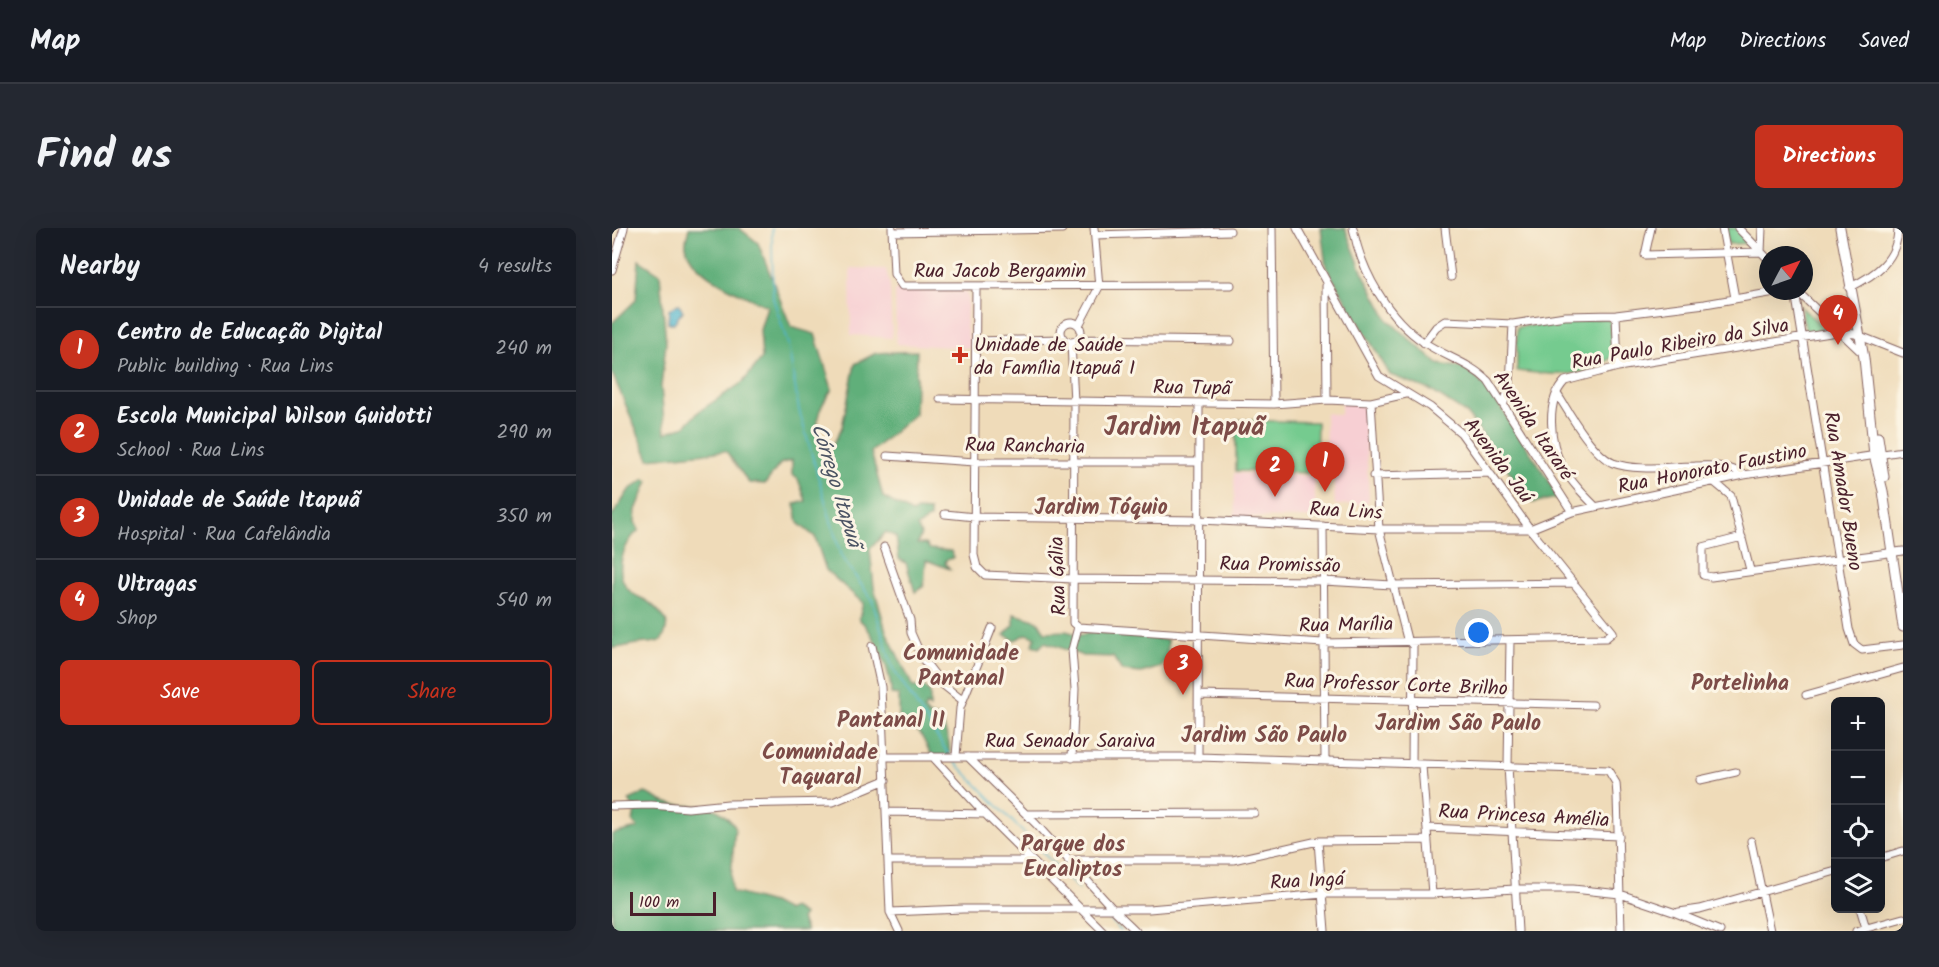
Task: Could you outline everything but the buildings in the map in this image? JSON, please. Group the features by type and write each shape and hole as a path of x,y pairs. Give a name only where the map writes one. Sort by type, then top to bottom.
{"main road":[{"path":"1840,228 1864,374"},
{"path":"1857,335 1872,429 1878,436 1877,454 1884,480 1883,491 1898,552 1903,627"}],"street":[{"path":"612,270 624,228"},
{"path":"1272,228 1274,404"},
{"name":"Avenida Jaú","path":"1297,228 1379,376 1445,418 1477,452 1530,529 1613,632"},
{"name":"Avenida Itararé","path":"1353,228 1357,247 1373,283 1395,315 1424,343 1480,373 1504,403 1572,512"},
{"path":"1445,228 1451,277"},
{"path":"1651,228 1646,255 1759,252"},
{"path":"1722,228 1735,298"},
{"path":"1738,228 1759,250"},
{"path":"1761,246 1762,228"},
{"path":"1849,288 1874,276 1884,266 1896,246 1898,228"},
{"path":"892,230 1062,229"},
{"name":"Rua Jacob Bergamin","path":"892,230 894,274 902,286 1231,285"},
{"path":"1075,341 1081,334 1078,325 1099,286 1094,232 1230,231"},
{"path":"1326,283 1327,400"},
{"path":"975,517 976,287"},
{"path":"1424,343 1436,327 1445,321 1513,324 1565,316 1616,315 1759,294"},
{"name":"Rua Amador Bueno","path":"1797,300 1849,629 1854,644 1862,650 1903,645"},
{"path":"1805,300 1859,350"},
{"path":"1616,315 1618,368"},
{"path":"1062,339 1060,329 1064,324 1071,322 1078,325"},
{"path":"1504,403 1510,385 1513,324"},
{"name":"Rua Paulo Ribeiro da Silva","path":"1596,507 1577,487 1557,454 1552,412 1556,392 1565,381 1618,368 1837,332 1857,335 1903,353"},
{"path":"977,341 1062,339 1075,341 1231,341"},
{"name":"Rua Gália","path":"1075,341 1071,519 1073,623 1078,627"},
{"path":"1556,392 1587,438 1612,462 1630,466 1728,466 1744,475"},
{"name":"Rua Tupã","path":"940,399 1274,404 1327,400 1371,402 1406,394"},
{"path":"1371,402 1373,476 1379,529 1407,639 1413,646 1412,764"},
{"path":"1198,756 1199,404"},
{"name":"Rua Honorato Faustino","path":"1530,529 1572,512 1713,481 1903,451"},
{"name":"Rua Rancharia","path":"887,456 975,462 1199,462"},
{"path":"1373,476 1490,473"},
{"path":"1713,481 1731,495 1750,570"},
{"name":"Rua Lins","path":"945,514 975,517 1200,520 1379,529 1530,529"},
{"name":"Rua Promissão","path":"975,517 975,560 985,575 1073,579 1324,581 1392,585 1574,583"},
{"path":"1323,526 1325,760"},
{"path":"1742,537 1706,544 1701,550 1702,572 1706,577 1898,552"},
{"path":"884,547 910,620 911,633 922,658 942,684 962,700"},
{"path":"1072,758 1075,689 1072,650 1078,627"},
{"name":"Rua Marília","path":"1078,627 1323,643 1407,639 1606,638 1613,632"},
{"path":"956,756 957,726 962,700 992,628"},
{"path":"1510,640 1508,766 1518,931"},
{"path":"872,646 881,687 890,912 899,931"},
{"path":"1806,695 1903,668"},
{"name":"Rua Professor Corte Brilho","path":"1198,695 1593,705"},
{"path":"932,756 985,814 1103,931"},
{"name":"Rua Senador Saraiva","path":"885,758 1198,756 1422,766 1508,766 1608,770 1616,783 1619,836"},
{"path":"968,757 1026,814 1136,931"},
{"path":"1422,766 1432,894"},
{"path":"1700,780 1736,771"},
{"path":"612,806 651,804 688,808 728,804 833,802 886,780"},
{"path":"887,812 985,814"},
{"path":"1026,814 1254,813"},
{"name":"Rua Princesa Amélia","path":"1427,828 1619,836"},
{"path":"1619,836 1621,931"},
{"path":"1068,860 1233,860 1318,841 1428,840"},
{"path":"1318,841 1324,894 1325,931"},
{"path":"1751,841 1770,931"},
{"path":"1885,857 1903,851"},
{"path":"888,861 1032,861"},
{"path":"1676,913 1700,909 1831,872"},
{"name":"Rua Ingá","path":"890,912 963,909 1082,911 1149,909 1324,894 1432,894 1515,889 1573,889 1620,894 1720,931"},
{"path":"1861,913 1866,928"},
{"path":"1856,931 1884,927 1903,918"}],"shaded area":[{"path":"850,268 886,269 890,286 892,338 851,335"},
{"path":"895,289 965,291 968,297 966,325 971,348 896,344"},
{"path":"1341,402 1364,403 1369,497 1367,504 1335,505 1333,472 1327,471 1325,413 1341,415"},
{"path":"1234,473 1314,476 1316,518 1235,517"}],"green space":[{"path":"689,228 739,228 758,243 791,327 815,334 832,389 822,406 818,419 824,453 830,451 842,427 855,364 876,353 917,351 915,414 871,452 883,497 912,513 917,510 930,511 930,518 917,527 921,534 917,544 926,544 930,549 951,551 953,558 946,560 945,563 950,569 926,560 924,586 915,592 906,563 899,559 896,537 886,532 870,549 874,587 886,631 913,687 924,687 930,693 930,708 926,705 924,710 929,716 941,717 949,743 950,756 932,756 922,737 908,721 899,720 899,695 891,694 889,676 881,654 871,634 859,619 863,603 826,570 815,537 798,523 795,504 806,501 798,479 792,475 792,460 780,464 765,484 749,483 726,451 649,459 612,373 612,323 636,300 639,260 660,274 666,343 661,387 665,433 685,426 698,412 743,382 762,358 760,330 767,306 719,283 697,266 686,246"},
{"path":"1321,228 1345,228 1362,271 1388,320 1438,364 1465,368 1489,390 1548,479 1557,498 1532,503 1467,414 1430,390 1390,375 1326,267"},
{"path":"1726,228 1736,228 1752,243 1728,244"},
{"path":"1801,307 1825,329 1806,333"},
{"path":"1605,318 1610,321 1614,356 1602,364 1568,374 1517,371 1517,327"},
{"path":"1236,420 1317,422 1316,473 1236,471"},
{"path":"645,479 648,481 636,510 635,522 639,530 624,552 622,577 625,585 634,595 658,610 667,621 666,630 659,642 612,648 612,516 629,490"},
{"path":"1014,614 1038,621 1045,632 1066,631 1080,635 1098,632 1168,640 1167,659 1161,667 1141,673 1122,671 1113,657 1083,656 1045,642 1039,648 1033,645 1035,637 1027,634 1015,640 1004,635 1014,625"},
{"path":"645,793 667,803 710,807 726,816 735,826 732,892 772,903 787,911 793,908 804,915 801,919 806,931 612,931 612,834 638,828 633,822 635,811 629,800"}],"water":[{"path":"678,304 683,311 674,323 668,323 669,310"}],"waterway":[{"name":"Córrego Itapuã","path":"772,228 773,298 788,344 799,410 841,556 872,600 893,669 949,755"},
{"name":"Córrego Itapuã","path":"954,761 1079,890"},
{"path":"1109,919 1121,931"}],"place":[{"name":"Ultragas","path":"1838,345"},
{"name":"Unidade de Saúde da Família Itapuã I","path":"960,355"},
{"name":"Centro de Educação Digital","path":"1325,492"},
{"name":"Escola Municipal Wilson Guidotti","path":"1275,497"},
{"name":"Unidade de Saúde Itapuã","path":"1183,695"}],"district":[{"name":"Jardim Itapuã","path":"1184,426"},
{"name":"Jardim Tóquio","path":"1101,506"},
{"name":"Comunidade Pantanal","path":"961,665"},
{"name":"Portelinha","path":"1740,682"},
{"name":"Pantanal II","path":"891,719"},
{"name":"Jardim São Paulo","path":"1458,722"},
{"name":"Jardim São Paulo","path":"1264,734"},
{"name":"Comunidade Taquaral","path":"820,764"},
{"name":"Parque dos Eucaliptos","path":"1073,856"}]}
